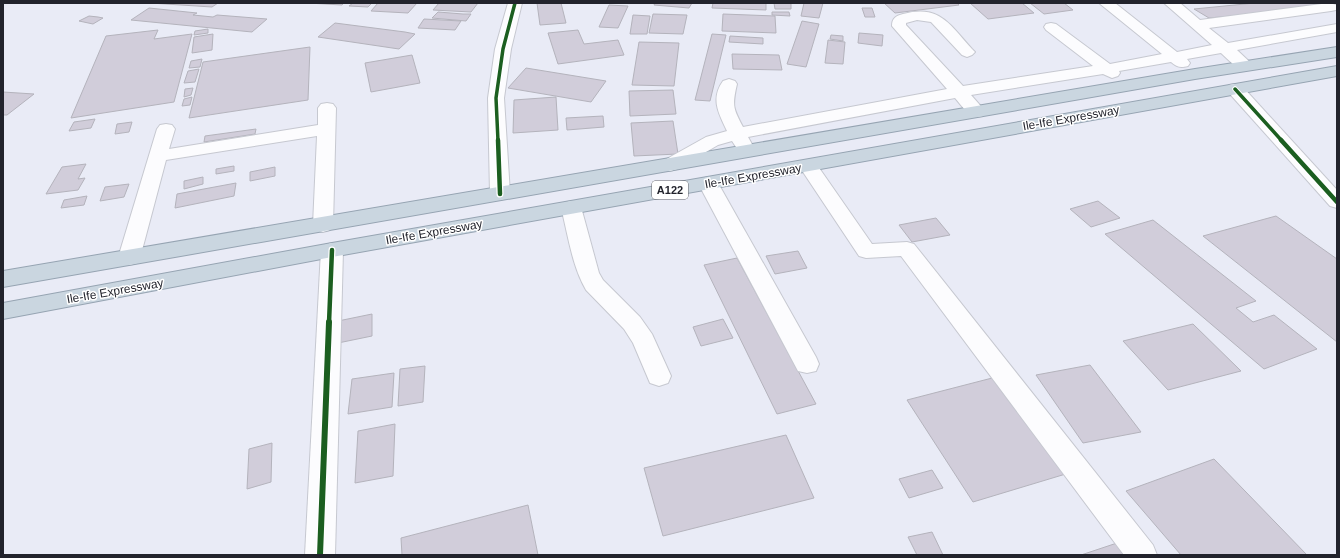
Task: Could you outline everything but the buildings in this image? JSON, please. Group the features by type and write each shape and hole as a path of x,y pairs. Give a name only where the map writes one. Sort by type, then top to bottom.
{"highway":[{"name":"Ile-Ife Expressway","path":"3,279 1195,74 1337,52"},
{"name":"Ile-Ife Expressway","path":"3,311 332,250 1337,71"}],"street":[{"path":"500,194 496,98 503,49 515,3"},
{"path":"1106,3 1195,74"},
{"path":"1171,3 1246,66"},
{"path":"1197,25 1330,7"},
{"path":"967,52 936,19 925,16 904,18 899,21 899,26 977,112"},
{"path":"1051,27 1128,86"},
{"path":"670,165 712,141 738,134 958,92 1106,69 1337,28"},
{"path":"729,84 725,99 725,109 746,152"},
{"path":"1235,89 1337,202"},
{"path":"323,224 327,108"},
{"path":"129,258 166,129"},
{"path":"158,156 326,129"},
{"path":"808,166 866,251 907,249 1142,555"},
{"path":"708,183 807,364"},
{"path":"571,208 588,273 594,285 632,323 644,340 659,376"},
{"path":"320,555 332,250"}],"cycle path":[{"path":"500,194 496,98 503,49 515,3"},
{"path":"1235,89 1337,202"},
{"path":"320,555 332,250"}]}
